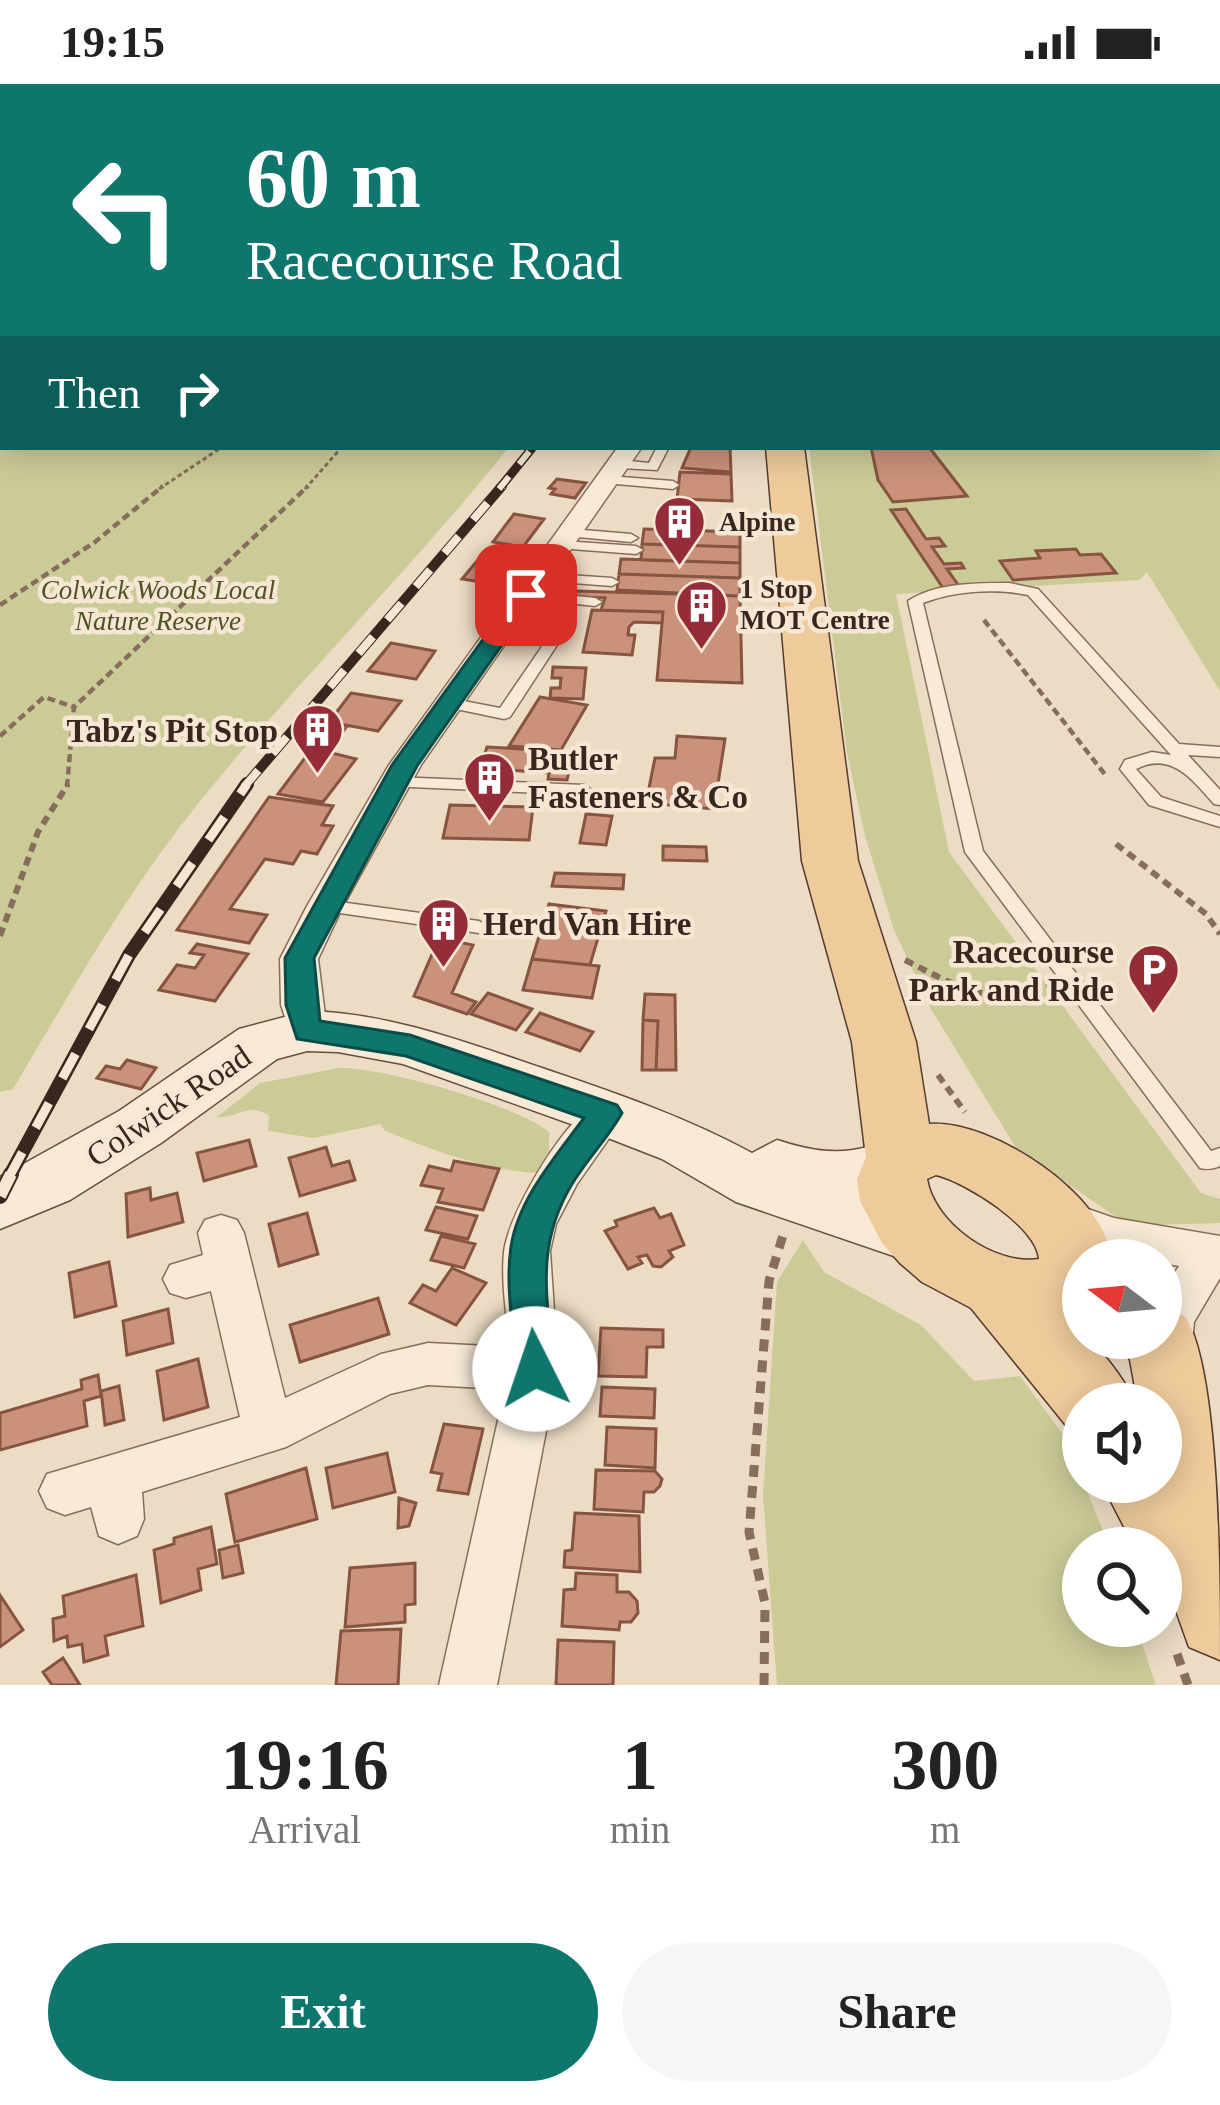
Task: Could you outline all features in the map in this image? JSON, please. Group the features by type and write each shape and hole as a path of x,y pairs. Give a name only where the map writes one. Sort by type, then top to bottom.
{"main road":[{"path":"785,450 830,861 908,1053 978,1140 1062,1259"},
{"path":"908,1053 892,1193 898,1210 920,1239 1062,1260"},
{"path":"898,1160 978,1140"},
{"path":"1187,1295 1219,1614"},
{"path":"1154,1503 1219,1614"}],"street":[{"path":"620,464 395,782 326,906 299,958 301,1005 308,1031 410,1046 683,1143 758,1185 920,1239"},
{"name":"Colwick Road","path":"0,1204 48,1183 140,1127 259,1043 308,1031"},
{"path":"468,1685 535,1369 527,1251 534,1223 562,1172 606,1113"},
{"path":"683,1143 759,1156 824,1178 855,1177 898,1160"},
{"path":"211,1259 268,1431"},
{"path":"65,1491 116,1497 380,1376 428,1364 535,1369"}],"lane":[{"path":"620,464 653,467 662,450"},
{"path":"620,464 673,485"},
{"path":"568,539 636,544"},
{"path":"533,586 612,582"},
{"path":"533,586 595,602"},
{"path":"1220,800 1033,592 1021,586 1000,587 915,601 974,852 1208,1162 1220,1156"},
{"path":"448,704 505,714 552,642 498,633"},
{"path":"1220,752 1152,757 1131,763 1128,769 1155,800 1220,822"},
{"path":"395,782 584,790"},
{"path":"326,906 479,927"}],"path":[{"path":"0,605 95,542 181,471 217,450"},
{"path":"0,936 38,832 68,786 74,706 289,507 339,450"},
{"path":"984,620 1117,789"},
{"path":"0,736 44,697 74,706"},
{"path":"1116,844 1206,914 1220,934"},
{"path":"886,950 972,994 1017,1002 1068,977"},
{"path":"908,1053 952,1100 978,1140"},
{"path":"764,1685 765,1603 749,1532 769,1281 789,1217"}],"green space":[{"name":"Colwick Woods Local Nature Reserve","path":"0,450 506,450 197,805 123,908 13,1089 0,1092"},
{"path":"809,450 1220,450 1220,691 1147,572 1139,580 896,594 949,852 1201,1193 1220,1199 1220,1223 1149,1225 1119,1219 1016,1148 931,1009 894,930 865,836 847,753"},
{"path":"339,1068 416,1081 508,1110 549,1132 549,1152 537,1173 518,1171 439,1152 384,1130 381,1124 314,1138 268,1131 269,1116 255,1110 217,1117 260,1083"},
{"path":"803,1240 824,1272 921,1325 974,1381 1020,1376 1062,1433 1062,1503 1092,1503 1101,1527 1062,1527 1062,1647 1143,1647 1156,1685 777,1685 763,1495 777,1282"}],"building":[{"path":"690,450 730,450 731,472 682,468"},
{"path":"872,450 931,450 967,496 893,502 878,480"},
{"path":"680,472 731,474 732,501 677,499"},
{"path":"557,479 586,483 575,498 551,494 555,489 549,488"},
{"path":"906,509 926,539 939,538 945,546 932,547 944,564 961,563 964,568 947,569 959,586 943,588 891,510"},
{"path":"514,514 544,519 523,547 493,542"},
{"path":"644,529 740,532 740,547 642,544"},
{"path":"642,544 740,547 740,563 641,560"},
{"path":"487,549 517,553 494,584 462,579"},
{"path":"1076,549 1080,555 1101,554 1116,573 1013,580 1000,561 1040,558 1036,551"},
{"name":"Alpine","path":"621,559 740,563 740,578 619,574"},
{"path":"619,574 740,578 740,596 617,590"},
{"name":"1 Stop MOT Centre","path":"576,591 740,596 742,683 657,680 663,612 601,610 605,598 576,597"},
{"path":"592,610 663,612 662,623 634,622 629,627 628,635 635,635 632,655 583,652"},
{"path":"391,643 435,651 416,679 368,671"},
{"path":"553,667 586,668 583,699 550,698 551,688 560,688 561,678 552,678"},
{"path":"351,693 401,701 378,731 329,722"},
{"path":"540,697 587,705 561,750 509,746"},
{"name":"Tabz's Pit Stop","path":"331,723 347,726 328,752 356,759 323,802 278,794"},
{"path":"677,736 725,739 714,809 646,803 655,758 675,758"},
{"path":"487,747 573,752 567,780 548,779 549,773 480,768"},
{"path":"269,797 333,806 322,825 333,826 317,854 301,851 293,864 265,859 230,909 267,915 249,943 177,930"},
{"name":"Butler Fasteners & Co","path":"450,805 533,807 529,840 443,838"},
{"path":"586,814 612,816 606,845 580,843"},
{"path":"663,846 706,847 707,861 663,860"},
{"path":"555,873 624,875 623,889 552,886"},
{"path":"549,904 606,911 590,965 532,959"},
{"name":"Herd Van Hire","path":"439,938 473,945 452,993 476,1002 467,1014 414,996"},
{"path":"197,944 248,954 215,1001 159,990 177,965 195,968 204,955 190,953"},
{"path":"532,959 599,966 592,998 523,990"},
{"path":"488,993 532,1009 516,1030 471,1014"},
{"path":"645,994 675,995 676,1070 656,1070 658,1021 643,1020"},
{"path":"540,1013 593,1032 580,1051 526,1032"},
{"path":"643,1020 658,1021 656,1070 642,1070"},
{"path":"127,1060 156,1068 141,1089 97,1078 106,1066 120,1069"},
{"path":"249,1140 256,1166 204,1181 197,1153"},
{"path":"326,1147 332,1166 349,1161 355,1180 300,1196 289,1158"},
{"path":"454,1161 499,1169 483,1210 438,1202 443,1189 421,1185 429,1166 451,1171"},
{"path":"150,1188 151,1200 177,1193 183,1222 128,1237 126,1194"},
{"path":"436,1207 477,1216 468,1239 426,1230"},
{"path":"654,1208 660,1218 671,1214 684,1245 669,1251 673,1257 661,1267 653,1266 647,1255 638,1257 642,1263 628,1269 605,1231 617,1226 615,1221"},
{"path":"307,1213 318,1254 279,1266 269,1224"},
{"path":"441,1236 475,1244 464,1268 431,1260"},
{"path":"109,1262 116,1306 75,1317 69,1273"},
{"path":"452,1268 486,1283 456,1325 410,1303 423,1285 436,1291"},
{"path":"378,1298 389,1334 300,1362 290,1325"},
{"path":"168,1309 173,1343 127,1355 123,1321"},
{"path":"601,1328 663,1330 663,1347 647,1347 646,1377 598,1376"},
{"path":"198,1359 208,1407 164,1420 157,1371"},
{"path":"98,1375 101,1396 84,1401 87,1426 0,1450 0,1413 82,1389 81,1380"},
{"path":"119,1386 124,1420 105,1425 101,1391"},
{"path":"602,1387 655,1389 654,1418 600,1416"},
{"path":"444,1424 483,1429 468,1494 438,1490 442,1474 431,1472"},
{"path":"607,1427 656,1429 655,1468 605,1465"},
{"path":"387,1453 395,1492 333,1508 326,1468"},
{"path":"306,1468 317,1519 235,1542 226,1494"},
{"path":"596,1470 655,1471 662,1479 654,1492 644,1492 643,1512 594,1509"},
{"path":"399,1498 416,1503 409,1526 398,1528"},
{"path":"575,1513 639,1516 640,1572 564,1567 565,1551 572,1550"},
{"path":"211,1527 217,1564 198,1569 201,1590 161,1603 154,1550 174,1544 174,1538"},
{"path":"238,1545 243,1573 223,1578 219,1550"},
{"path":"415,1563 415,1604 405,1605 405,1622 345,1627 350,1568"},
{"path":"576,1573 617,1575 617,1592 629,1592 637,1601 638,1613 631,1622 620,1622 619,1630 562,1626 564,1590 575,1589"},
{"path":"136,1575 143,1626 105,1636 108,1655 84,1662 82,1644 68,1647 67,1636 54,1641 53,1619 65,1616 63,1596"},
{"path":"0,1595 23,1630 0,1647"},
{"path":"401,1629 398,1685 336,1685 341,1631"},
{"path":"558,1640 614,1642 613,1685 556,1685"},
{"path":"63,1658 80,1685 52,1685 43,1672"}],"railway":[{"path":"499,489 531,450"},
{"path":"244,787 502,486"},
{"path":"9,1177 129,955 247,784"},
{"path":"0,1196 11,1174"}],"place":[{"name":"Alpine","path":"680,568"},
{"name":"1 Stop MOT Centre","path":"701,651"},
{"name":"Tabz's Pit Stop","path":"317,776"},
{"name":"Butler Fasteners & Co","path":"489,823"},
{"name":"Herd Van Hire","path":"444,969"},
{"name":"Racecourse Park and Ride","path":"1153,1016"}],"route":[{"path":"526,595 405,765 299,958 301,1005 308,1031 410,1046 606,1113 562,1172 534,1223 527,1251 535,1369"}]}
